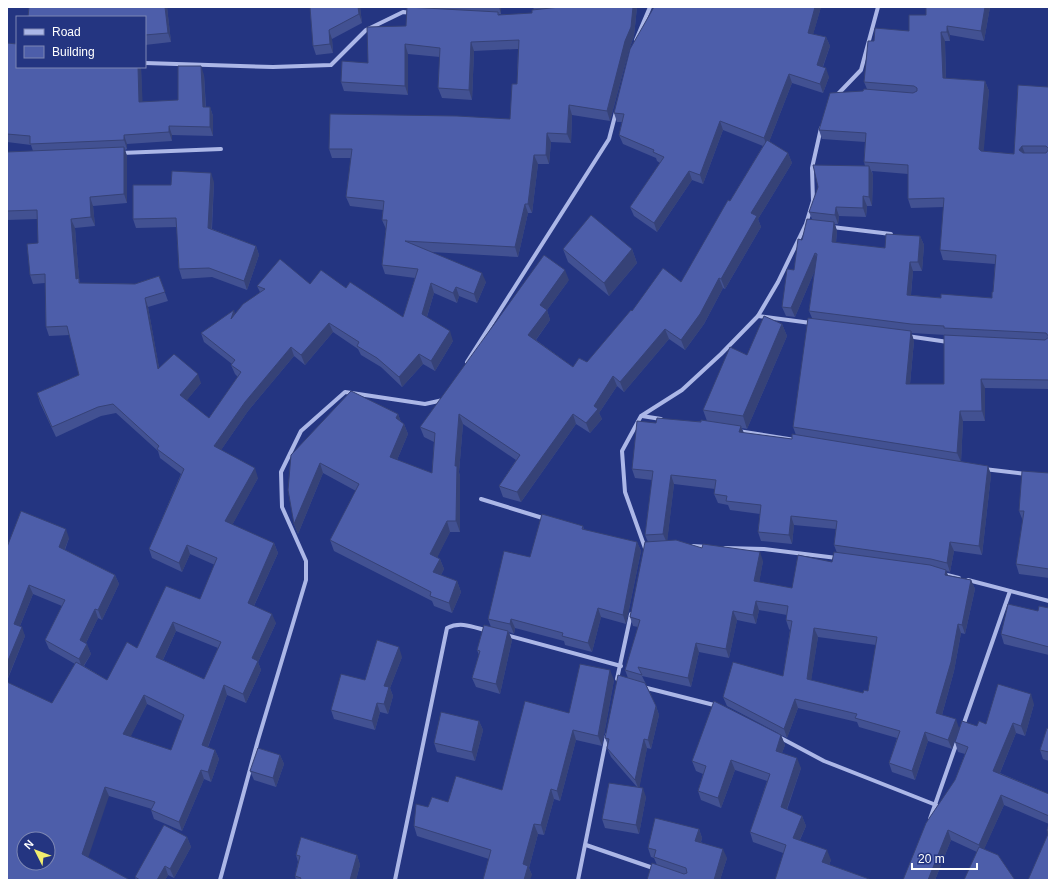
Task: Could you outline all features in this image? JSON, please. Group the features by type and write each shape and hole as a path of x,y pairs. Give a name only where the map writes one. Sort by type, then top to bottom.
{"street":[{"path":"635,43 650,7"},
{"path":"830,100 841,92 861,70 878,7"},
{"path":"146,63 273,67 331,65 366,30 403,12 419,13"},
{"path":"841,92 848,93"},
{"path":"464,367 609,139 617,110"},
{"path":"644,555 645,548 625,492 622,451 641,416 682,390 721,354 758,316 778,282 806,224 814,201 812,168 822,119"},
{"path":"118,153 221,149"},
{"path":"806,224 813,225"},
{"path":"829,227 897,235"},
{"path":"758,316 820,324"},
{"path":"904,336 950,342"},
{"path":"220,880 258,740 306,580 306,561 282,507 281,472 301,431 345,392 425,404 442,400 447,393"},
{"path":"641,416 665,420"},
{"path":"735,431 798,440"},
{"path":"979,468 1010,473 1033,474"},
{"path":"481,499 548,519"},
{"path":"638,546 645,548 652,547"},
{"path":"687,546 710,547"},
{"path":"718,547 764,549 846,559"},
{"path":"934,571 1049,601"},
{"path":"961,731 1010,591"},
{"path":"616,688 633,607"},
{"path":"395,880 447,628 454,625 464,624 494,632"},
{"path":"501,634 621,666"},
{"path":"617,680 624,682"},
{"path":"639,686 725,709"},
{"path":"578,880 608,731"},
{"path":"777,736 824,761 936,805"},
{"path":"927,825 936,805 959,739"},
{"path":"586,845 659,870"}],"building":[{"path":"29,7 165,7 168,33 146,35 146,16 28,16"},
{"path":"310,7 358,7 359,14 329,30 330,44 313,46"},
{"path":"407,7 498,12 498,15 532,13 532,10 560,7 633,7 631,27 625,41 607,111 569,105 567,134 547,133 546,155 534,155 528,204 525,204 515,247 405,241 482,273 474,294 456,287 453,293 431,283 422,314 450,331 431,361 419,354 399,377 377,358 357,346 359,342 329,323 301,355 291,347 245,402 214,446 255,468 225,521 274,543 248,603 272,614 252,658 258,661 243,694 224,685 202,745 215,750 208,772 201,770 179,822 151,810 155,802 105,787 82,854 130,880 7,880 7,682 52,703 76,662 107,680 127,642 137,648 166,586 200,599 217,558 187,545 179,563 149,549 184,469 157,449 159,446 113,404 98,407 52,427 37,393 79,375 67,326 46,327 45,274 30,275 27,244 38,243 37,210 7,211 7,152 124,147 124,194 90,197 91,217 71,219 76,279 79,278 79,283 135,284 159,276 165,292 145,298 158,369 174,354 198,374 180,395 209,418 241,372 231,365 235,360 201,333 234,310 231,319 243,304 265,289 257,286 280,259 310,284 321,270 346,288 350,282 403,317 418,269 382,265 387,220 382,220 384,201 346,197 352,149 329,149 330,114 457,116 510,119 512,84 517,84 519,40 471,42 469,90 438,88 440,48 405,44 405,86 341,82 342,61 368,63 367,27 406,26","holes":["173,622 221,642 204,679 156,657","144,695 184,715 171,750 123,734"]},
{"path":"654,7 815,7 808,33 826,37 817,65 826,68 820,84 789,74 764,138 720,121 700,175 689,171 654,223 630,207 664,157 653,152 654,150 619,135 624,114 614,113 630,49"},
{"path":"926,7 985,7 981,31 947,26 947,32 941,32 943,78 985,81 979,149 981,151 1014,154 1018,85 1048,87 1049,42 1049,149 1049,337 1046,333 944,328 944,326 911,324 809,311 817,254 815,253 791,308 782,307 787,269 794,270 798,239 802,240 807,219 834,222 832,242 885,248 886,234 920,236 918,262 910,262 907,295 941,298 941,294 992,298 996,255 940,250 944,198 908,199 908,165 864,162 866,133 819,130 830,93 863,91 864,89 913,93 917,91 917,88 914,86 864,82 868,41 874,41 875,28 909,31 909,15 926,15","holes":["1022,146 1046,146 1049,149 1046,153 1023,153 1019,150"]},
{"path":"7,43 16,44 16,68 138,68 139,102 178,100 178,66 201,66 203,107 210,107 210,127 169,126 169,132 124,135 124,140 30,144 30,136 7,134"},
{"path":"767,140 788,153 751,213 757,216 721,279 719,278 700,314 681,340 665,329 620,382 613,376 594,406 598,409 586,423 573,414 517,492 499,486 520,455 459,414 455,466 457,466 456,521 447,521 430,554 440,559 433,572 457,581 449,603 430,596 431,592 330,540 359,484 320,463 294,524 288,490 291,455 351,391 398,414 396,418 404,424 390,457 432,473 435,433 420,427 544,255 565,270 540,305 547,310 528,335 573,367 579,358 587,362 631,310 632,311 663,268 681,282 728,200 730,201"},
{"path":"813,165 869,166 869,197 863,196 863,208 836,207 835,215 809,212 818,187"},
{"path":"172,171 211,173 208,228 256,246 244,281 209,268 179,269 176,218 133,219 133,185 171,185"},
{"path":"591,215 632,249 604,283 563,249"},
{"path":"764,316 782,324 743,416 703,410 730,347 747,355"},
{"path":"808,318 911,331 906,384 944,384 944,335 1045,340 1049,337 1049,380 981,379 982,411 960,411 957,453 793,427"},
{"path":"657,418 701,422 701,420 741,426 739,432 792,439 792,434 988,466 979,546 950,542 947,563 931,559 834,545 837,521 791,516 789,535 758,532 761,505 726,501 727,496 714,494 716,480 671,475 663,534 645,535 653,471 632,469 637,421 656,423"},
{"path":"1022,471 1049,473 1049,569 1016,564 1024,511 1019,511"},
{"path":"21,511 66,529 59,547 115,575 98,610 95,609 80,640 87,644 79,659 45,640 65,600 29,585 14,624 22,627 7,663 7,547"},
{"path":"542,514 583,526 582,529 637,542 623,615 598,608 588,643 562,636 563,633 511,619 510,624 488,619 504,551 530,557"},
{"path":"676,540 702,548 703,544 760,552 754,581 792,588 798,555 832,562 834,552 930,565 946,570 945,575 971,580 962,625 958,624 951,662 936,713 956,719 948,740 925,732 912,771 889,763 900,731 855,718 857,714 795,699 784,729 723,697 733,662 783,676 792,621 786,620 788,606 756,601 753,615 733,611 726,649 696,643 688,678 638,667 642,675 625,670 640,620 630,617 645,542","holes":["814,628 877,637 868,691 864,690 863,693 807,679"]},
{"path":"1008,604 1038,611 1039,606 1049,608 1049,647 1001,634"},
{"path":"484,625 508,631 496,684 472,678 480,651 477,650"},
{"path":"377,640 399,647 384,686 389,687 384,704 377,703 372,721 331,710 341,674 365,680"},
{"path":"580,664 610,670 598,736 573,730 557,791 551,789 541,825 534,824 523,864 528,866 524,880 483,880 491,850 414,826 416,804 428,807 432,797 448,802 456,776 502,790 525,701 569,713"},
{"path":"618,675 645,683 656,706 648,740 644,739 635,780 607,748 609,739 605,738"},
{"path":"998,684 1031,694 1021,726 1013,723 993,771 1049,794 1049,816 1001,795 979,845 948,830 928,880 903,880 926,823 955,780 968,747 955,742 962,721 977,726 979,721 986,724"},
{"path":"714,701 781,735 776,751 797,758 781,807 802,816 793,838 827,850 822,862 872,880 775,880 786,845 750,832 770,774 731,760 718,798 698,791 706,766 692,761"},
{"path":"441,712 479,721 472,752 434,743"},
{"path":"1047,728 1049,729 1049,752 1040,750"},
{"path":"258,748 280,755 273,778 250,771"},
{"path":"609,783 643,788 636,825 602,819"},
{"path":"655,818 699,829 695,841 723,849 714,880 647,880 652,863 684,874 687,873 686,868 654,857 656,850 648,848"},
{"path":"1049,823 1049,880 1028,880 1048,834 1047,830"},
{"path":"164,825 187,837 170,869 165,866 157,880 140,880 135,877"},
{"path":"301,837 357,855 350,880 300,880 301,878 295,876 300,856 296,855"},
{"path":"979,847 998,855 1015,880 964,880"}]}
